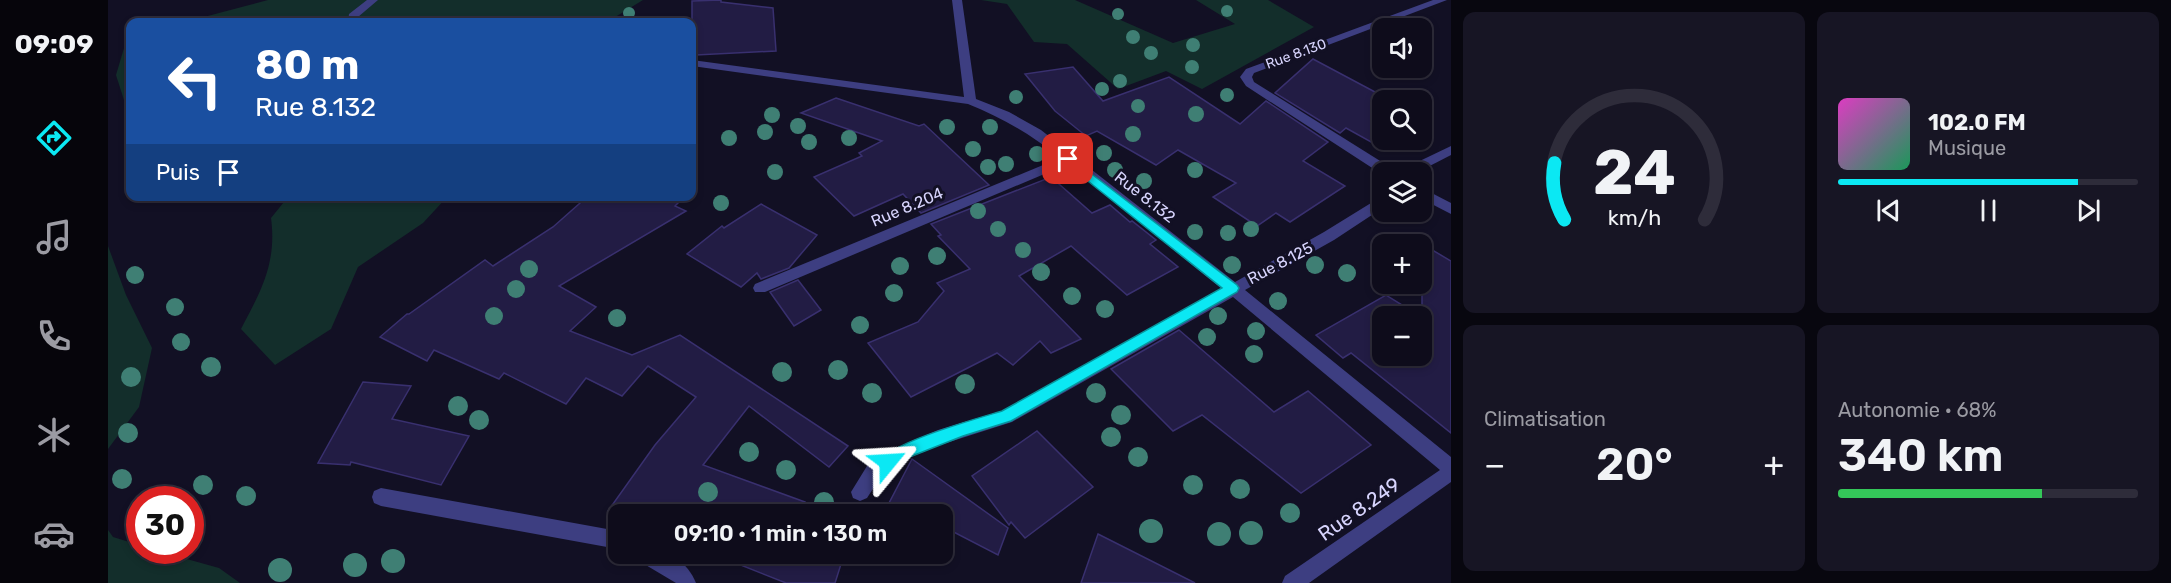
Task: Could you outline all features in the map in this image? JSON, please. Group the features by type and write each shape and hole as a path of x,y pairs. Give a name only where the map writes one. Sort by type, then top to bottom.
{"street":[{"path":"353,18 373,0"},
{"path":"957,0 970,101"},
{"name":"Rue 8.130","path":"1372,162 1250,84 1246,77 1250,71 1442,0"},
{"name":"Rue 8.132","path":"696,64 970,101 1005,115 1029,129 1232,288 1451,468"},
{"path":"1428,162 1451,150"},
{"name":"Rue 8.204","path":"760,288 1068,159"},
{"path":"1432,199 1451,209"},
{"name":"Rue 8.125","path":"860,492 875,470 901,453 962,430 1006,417 1232,288 1329,236 1372,209"},
{"name":"Rue 8.249","path":"1292,583 1451,472"},
{"path":"381,497 608,538"},
{"path":"664,564 682,574 686,583"}],"green space":[{"path":"268,0 643,0 614,18 200,18"},
{"path":"981,0 1075,0 1173,43 1235,24 1196,0 1268,0 1314,27 1202,89 1166,71 1118,89 1067,44 1034,42 1007,4"},
{"path":"126,41 126,106 116,75"},
{"path":"285,201 443,201 423,223 358,267 331,329 275,365 241,329 266,276 272,249 271,218"},
{"path":"108,246 126,295 152,348 139,407 108,449"},
{"path":"108,530 113,537 126,541 126,564 204,564 219,568 240,583 108,583"}],"building":[{"path":"721,0 721,2 773,8 776,51 696,55 696,18 692,18 692,1"},
{"path":"1313,59 1372,90 1372,143 1346,128 1340,133 1275,93"},
{"path":"1073,67 1103,101 1169,77 1240,124 1266,101 1328,142 1303,161 1345,186 1290,222 1276,213 1257,226 1213,197 1236,183 1178,150 1156,165 1097,131 1086,136 1055,111 1025,74"},
{"path":"836,98 919,126 924,124 989,185 921,213 903,194 854,216 814,177 862,156 859,153 882,141 801,113"},
{"path":"1051,177 1092,213 1110,205 1156,240 1150,244 1178,267 1127,295 1071,246 1019,276 1081,339 1051,353 1040,341 1013,365 997,353 911,397 868,343 918,322 944,291 937,283 970,269 938,236 941,235 931,224"},
{"path":"582,201 680,201 675,206 686,211 559,286 596,307 570,331 632,355 680,335 848,446 829,467 749,406 703,465 805,502 804,504 613,504 655,445 696,397 648,366 622,396 586,378 566,404 504,373 499,379 434,350 427,361 380,337 407,314 485,260 493,266 553,227"},
{"path":"761,204 817,235 789,268 761,279 757,273 741,287 687,254 722,226 724,228"},
{"path":"1432,250 1451,261 1451,433 1351,353 1343,358 1316,335 1386,295 1404,306 1372,306 1372,366 1432,366 1432,306 1422,306 1422,294 1432,294"},
{"path":"798,280 821,310 794,326 770,292"},
{"path":"1179,330 1274,412 1308,391 1371,445 1301,493 1202,415 1173,431 1111,369"},
{"path":"363,382 411,386 392,419 469,436 441,485 351,462 350,465 318,463"},
{"path":"1037,431 1093,487 1025,538 1011,522 1009,525 972,476"},
{"path":"912,459 1008,528 998,555 953,532 953,504 889,504"},
{"path":"1098,534 1195,583 1081,583"},
{"path":"738,564 841,564 835,583 786,583"}],"route":[{"path":"888,462 901,453 962,430 1006,417 1232,288 1068,159"}]}
